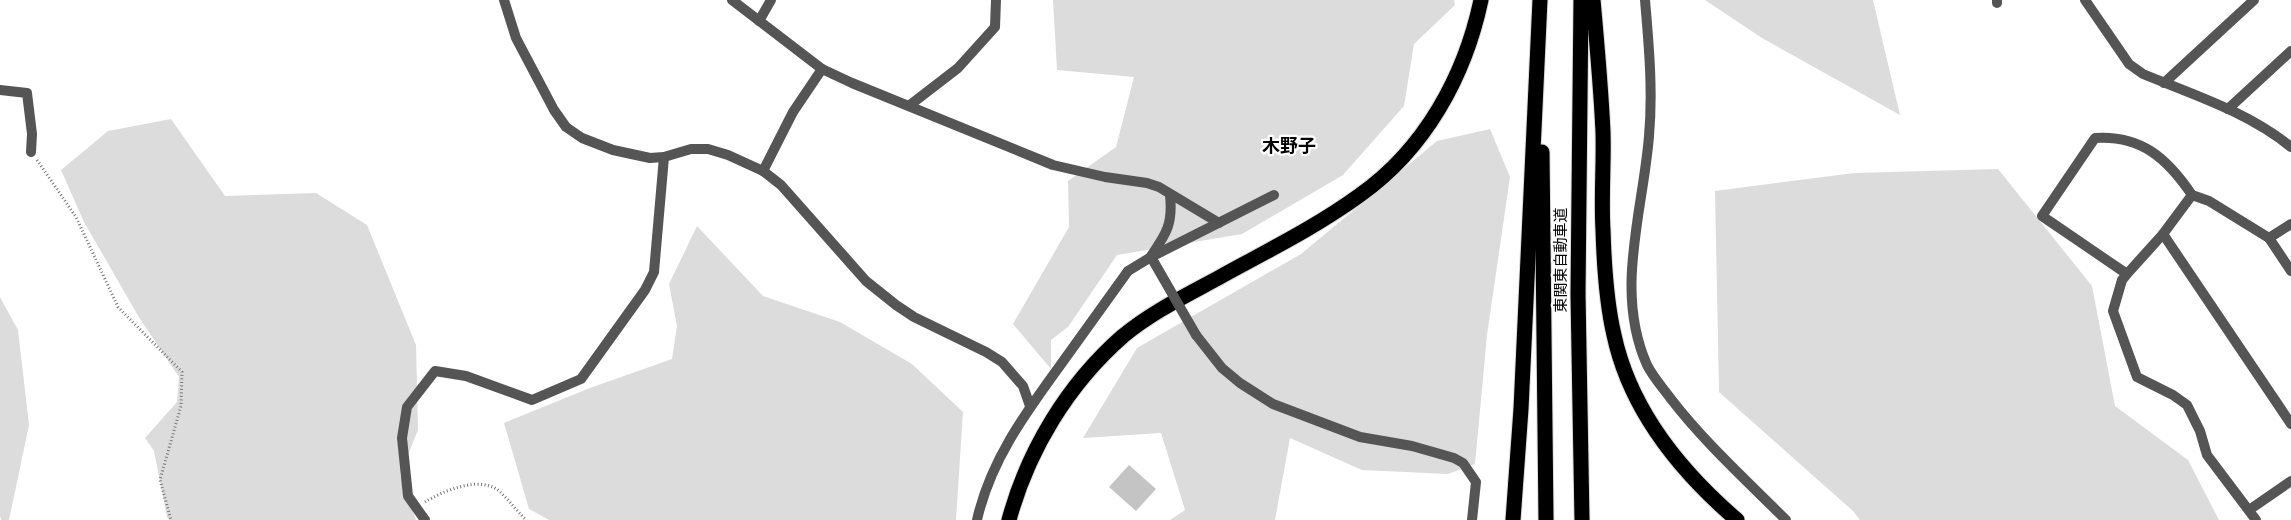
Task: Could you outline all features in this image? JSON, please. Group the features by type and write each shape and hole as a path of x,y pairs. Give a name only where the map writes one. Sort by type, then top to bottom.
{"highway":[{"path":"1009,520 1019,485 1036,448 1057,413 1083,378 1124,336 1159,311 1316,224 1362,194 1394,166 1428,125 1456,80 1474,33 1481,0"},
{"path":"1513,520 1521,419 1541,0"},
{"name":"東関東自動車道","path":"1541,0 1542,295 1546,520"},
{"name":"東関東自動車道","path":"1581,0 1578,294 1582,520"},
{"path":"1593,0 1603,133 1602,229 1614,335 1622,363 1640,406 1666,446 1705,492 1737,520"}],"street":[{"path":"504,0 516,38 554,110 566,126 582,138 613,150 650,158 664,157 691,149 708,149 728,155 762,171 781,185 866,281 896,305 914,317 986,352 1002,362 1023,386 1030,406"},
{"path":"732,0 822,68 1053,165 1105,177 1146,182 1159,187 1219,223"},
{"path":"759,20 771,0"},
{"path":"910,105 958,68 995,27 996,0"},
{"path":"1645,0 1651,91 1649,138 1631,266 1632,307 1638,333 1648,365 1686,418 1786,520"},
{"path":"2085,0 2129,64 2143,74 2228,109 2268,129 2291,146"},
{"path":"2164,83 2254,0"},
{"path":"2228,109 2291,51"},
{"path":"762,171 792,112 822,68"},
{"path":"0,90 27,93 32,134 31,152"},
{"path":"2127,274 2042,216 2095,138 2116,137 2142,146 2164,160 2192,195 2210,201 2269,238 2291,271"},
{"path":"425,520 408,496 402,438 407,407 435,371 466,376 532,400 581,379 645,290 654,272 664,157"},
{"path":"1151,257 1170,226 1172,212 1170,195"},
{"path":"977,520 983,494 992,471 1030,406 1128,271 1151,257 1274,195"},
{"path":"2192,195 2163,234 2122,280 2112,311 2137,377 2173,395 2187,405 2200,431 2207,456 2256,520"},
{"path":"2269,238 2291,224"},
{"path":"2163,234 2291,424"},
{"path":"1151,257 1196,335 1222,368 1240,383 1273,404 1360,437 1412,446 1454,458 1463,463 1476,482 1472,520"},
{"path":"2249,510 2291,481"}],"path":[{"path":"31,152 76,217 118,307 182,372 181,406 160,480 171,520"},
{"path":"416,507 453,488 486,486 498,490 526,520"}],"shaded area":[{"path":"1053,0 1454,0 1455,5 1414,44 1404,106 1343,175 1242,234 1117,255 1068,327 1051,340 1051,369 1013,324 1069,227 1068,181 1116,147 1134,77 1057,70"},
{"path":"1705,0 1873,0 1900,115 1762,38"},
{"path":"171,119 225,196 316,193 367,225 416,345 418,430 400,474 416,520 169,520 167,517 154,451 145,438 177,402 179,377 140,319 84,222 61,170 108,131"},
{"path":"1490,129 1510,177 1487,335 1475,464 1448,474 1362,470 1290,438 1275,520 1170,520 1185,510 1161,433 1083,438 1137,348 1301,254 1437,141"},
{"path":"1998,169 2092,286 2115,406 2188,460 2219,520 1860,520 1853,511 1719,392 1715,191 1854,173"},
{"path":"697,226 763,296 840,322 912,364 963,412 956,520 549,520 529,509 504,423 590,388 672,359 677,326 669,284"},
{"path":"0,297 18,330 29,425 9,520 1,520 0,515"}],"building":[{"path":"1129,465 1156,489 1136,511 1109,487"}],"district":[{"name":"木野子","path":"1289,146"}]}
